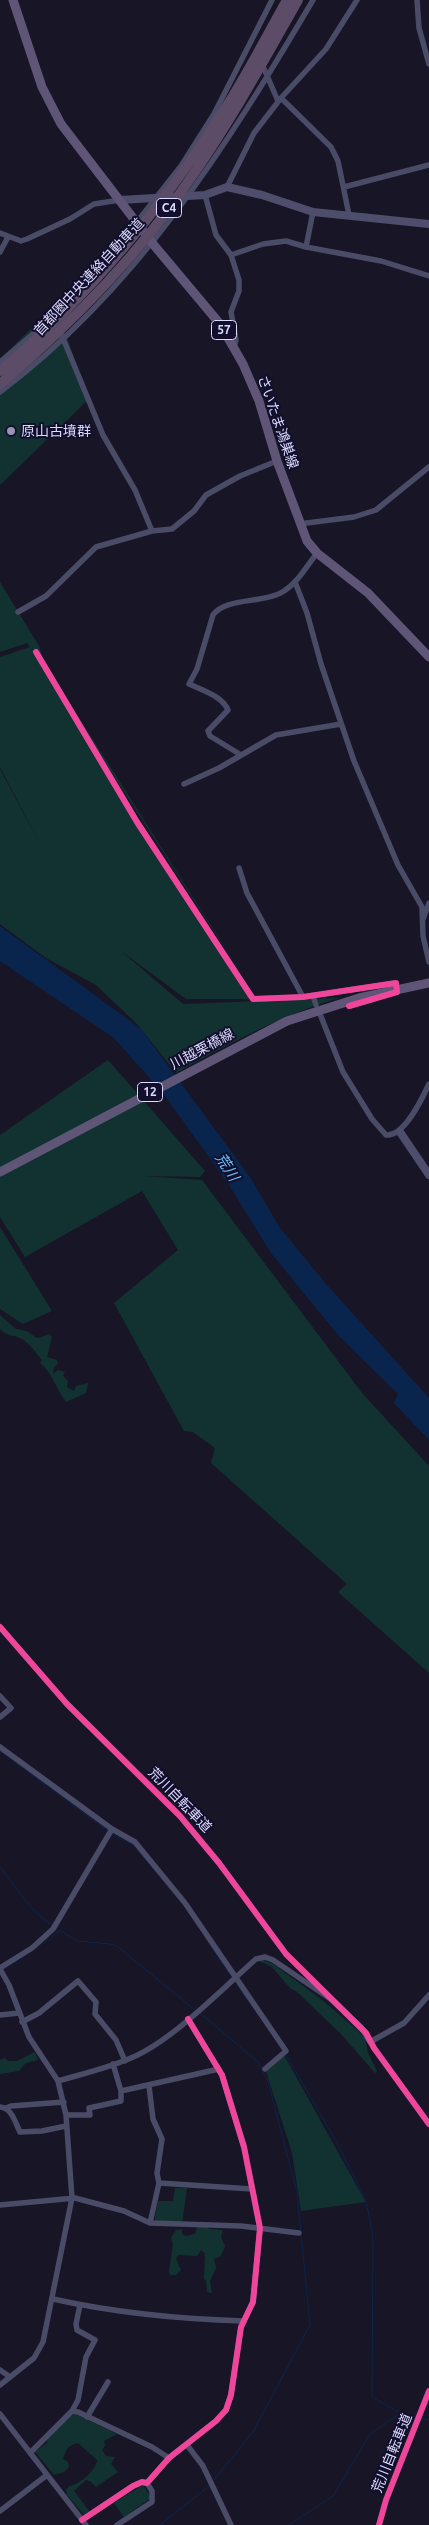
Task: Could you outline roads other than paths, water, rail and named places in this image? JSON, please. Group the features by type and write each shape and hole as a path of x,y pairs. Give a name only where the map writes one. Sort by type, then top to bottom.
{"highway":[{"name":"首都圏中央連絡自動車道","path":"0,371 52,325 133,238 207,135 240,84 286,0"},
{"name":"首都圏中央連絡自動車道","path":"1,389 57,333 141,243 188,183 233,114 298,0"},
{"path":"233,114 305,0"}],"main road":[{"name":"さいたま鴻巣線","path":"13,0 50,105 61,124 153,244 203,302 234,347 259,401 277,461 306,541 317,553 368,594 429,657"},
{"name":"川越栗橋線","path":"0,1172 254,1037 302,1015 397,988 429,983"}],"street":[{"path":"0,362 54,315 108,259 157,198 214,114 272,0"},
{"path":"0,398 1,389 64,339 115,288 153,244 188,197 267,76 313,0"},
{"path":"227,187 254,133 279,100 326,49 357,0"},
{"path":"417,0 419,28 429,64"},
{"path":"252,41 279,100 331,147 338,161 349,215"},
{"path":"344,187 429,165"},
{"path":"0,234 21,241 70,220 94,204 120,200 205,195 227,187 262,195 313,212 429,224"},
{"path":"205,195 216,235 231,256 239,280 239,291 231,312 236,340 234,347"},
{"path":"306,247 313,212"},
{"path":"0,252 8,237"},
{"path":"231,256 264,244 286,241 306,247 381,261 429,276"},
{"path":"54,315 103,435 134,490 152,531"},
{"path":"18,612 46,596 96,547 152,531 172,529 194,511 206,495 240,476 277,461"},
{"path":"299,524 354,517 376,510 429,467"},
{"path":"241,755 210,736 208,731 228,710 227,706 211,694 189,684 197,669 203,642 213,615 218,608 238,603 249,603 283,592 295,582 317,553"},
{"path":"295,582 307,613 341,724 371,803 398,865 422,907 422,936 429,962"},
{"path":"36,652 137,822 253,998 313,996 396,983 397,992 350,1006"},
{"path":"184,784 276,735 341,724"},
{"path":"239,868 247,893 303,997"},
{"path":"423,919 429,903"},
{"path":"313,996 316,1006"},
{"path":"320,1014 343,1072 372,1119 386,1135 393,1136 400,1132 423,1097 429,1084"},
{"path":"400,1132 429,1175"},
{"path":"0,1696 10,1708 0,1716"},
{"path":"0,1747 112,1829 135,1842 169,1881 286,2051 265,2069"},
{"path":"0,2385 22,2369 39,2351 53,2299 72,2198 66,2115 58,2081 32,2043 22,2022 9,1985 0,1968 32,1948 54,1929 112,1829"},
{"path":"58,2081 126,2061 170,2035 256,1959 262,1957 269,1958 332,2000 360,2027 370,2042 404,2023 429,1995"},
{"path":"22,2022 39,2013 78,1981 96,2002 94,2014 116,2040 126,2061"},
{"path":"0,2015 19,2013"},
{"path":"147,2483 169,2458 187,2445 226,2410 231,2395 243,2321 251,2310 253,2302 260,2228 244,2147 219,2069 188,2019"},
{"path":"66,2115 90,2115 89,2108 121,2101 121,2091 113,2064"},
{"path":"121,2091 219,2069"},
{"path":"149,2086 153,2119 162,2139 158,2173 159,2183 150,2223"},
{"path":"3,2108 64,2102"},
{"path":"3,2108 12,2114 20,2132 42,2131 66,2126"},
{"path":"159,2183 252,2189"},
{"path":"0,2205 72,2198 124,2211 150,2223 260,2228 299,2233"},
{"path":"53,2299 150,2316 243,2321"},
{"path":"30,2453 72,2411 78,2400 86,2358 95,2340 78,2330 76,2324 80,2305"},
{"path":"0,2370 10,2377"},
{"path":"87,2416 108,2382"},
{"path":"72,2411 87,2416 152,2447 169,2458"},
{"path":"0,2414 84,2523 133,2486 142,2482 147,2483"},
{"path":"187,2445 204,2466 231,2525"},
{"path":"0,2511 47,2475"},
{"path":"117,2525 152,2502 152,2491 147,2483"}],"water":[{"name":"荒川","path":"0,926 141,1029 250,1177 280,1228 326,1284 429,1398 429,1440 394,1403 398,1394 339,1336 271,1253 229,1185 163,1093 114,1038 0,961"}],"waterway":[{"path":"0,1751 108,1831"},
{"path":"111,1833 133,1845 158,1874"},
{"path":"0,1867 30,1906 52,1925"},
{"path":"56,1928 77,1941 117,1946 196,2011"},
{"path":"4,1969 60,1931"},
{"path":"208,1942 232,1978"},
{"path":"234,1981 248,2000"},
{"path":"200,2013 258,2062 268,2081 297,2192 310,2325 253,2432 213,2481"},
{"path":"286,2055 336,2141 365,2199 368,2210 373,2237 372,2397 400,2413 429,2420"},
{"path":"289,2525 333,2496 370,2434 399,2414"},
{"path":"160,2525 209,2486"}],"place":[{"name":"原山古墳群","path":"11,431"}]}
